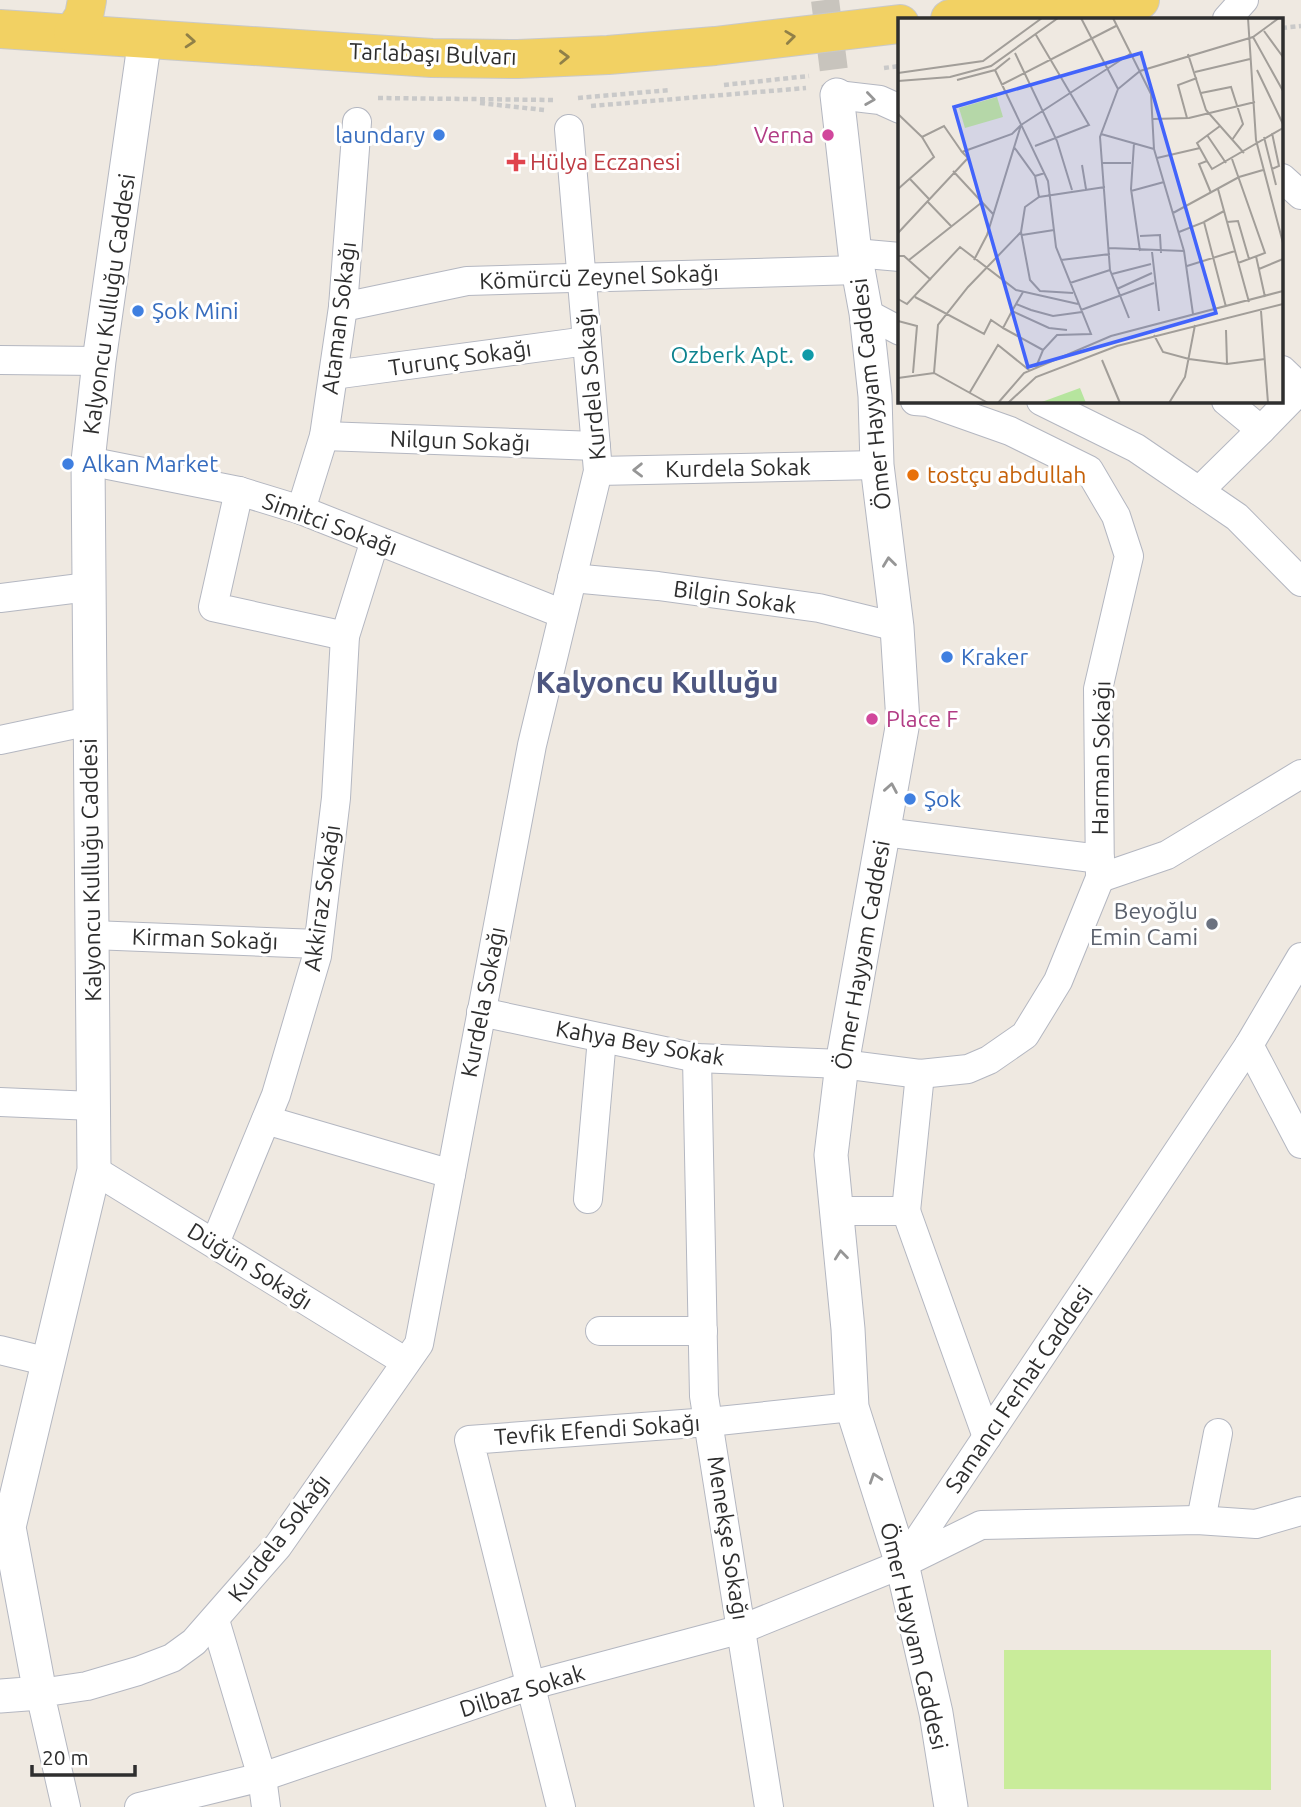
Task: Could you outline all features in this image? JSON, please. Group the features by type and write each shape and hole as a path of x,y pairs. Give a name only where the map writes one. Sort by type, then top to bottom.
{"main road":[{"path":"960,18 1140,0"},
{"name":"Tarlabaşı Bulvarı","path":"0,29 80,17 145,38 432,58 518,59 715,46 883,26"}],"street":[{"path":"1228,18 1244,0"},
{"name":"Kalyoncu Kulluğu Caddesi","path":"40,1693 9,1527 94,1170 88,461 99,360 145,38"},
{"path":"837,95 880,100 898,108"},
{"name":"Ömer Hayyam Caddesi","path":"837,95 856,261 866,313 888,397 877,465 897,627 903,722 842,1064 831,1155 848,1329 852,1407 902,1564 936,1713 951,1807"},
{"name":"Kurdela Sokağı","path":"40,1693 87,1686 172,1658 194,1642 278,1546 419,1343 532,745 572,578 597,458 582,278 575,118"},
{"name":"Ataman Sokağı","path":"300,510 324,436 343,307 357,122"},
{"path":"1284,180 1301,195"},
{"name":"Kömürcü Zeynel Sokağı","path":"343,307 467,281 582,278 898,257"},
{"path":"866,313 898,330"},
{"name":"Turunç Sokağı","path":"333,375 587,341"},
{"path":"0,360 99,360"},
{"path":"1199,491 1301,389 1284,372"},
{"name":"Harman Sokağı","path":"842,1064 920,1074 968,1069 989,1060 1025,1035 1058,981 1100,869 1098,689 1129,556 1116,516 1089,471 1010,431 928,402"},
{"path":"1043,402 1136,448 1237,517 1301,582"},
{"path":"1227,402 1261,430"},
{"name":"Nilgun Sokağı","path":"324,436 597,458"},
{"name":"Kurdela Sokak","path":"597,458 877,465"},
{"name":"Simitci Sokağı","path":"88,461 239,491 300,510 563,614"},
{"path":"239,491 214,607 345,636"},
{"name":"Akkiraz Sokağı","path":"215,1243 276,1095 317,956 336,798 345,636 375,540"},
{"name":"Bilgin Sokak","path":"572,578 657,586 819,608 897,627"},
{"path":"0,598 88,587"},
{"path":"0,740 90,721"},
{"path":"884,832 1100,869 1167,855 1301,774"},
{"name":"Kirman Sokağı","path":"92,935 318,944"},
{"name":"Samancı Ferhat Caddesi","path":"902,1564 1249,1045 1301,957"},
{"name":"Kahya Bey Sokak","path":"481,1013 697,1058 842,1064"},
{"path":"588,1199 602,1038"},
{"path":"1249,1045 1301,1142"},
{"name":"Menekşe Sokağı","path":"697,1058 704,1396 769,1807"},
{"path":"920,1074 906,1211 987,1437"},
{"path":"0,1102 93,1107"},
{"path":"265,1120 451,1174"},
{"name":"Düğün Sokağı","path":"94,1170 406,1362"},
{"path":"836,1211 906,1211"},
{"path":"600,1331 703,1331"},
{"path":"0,1350 48,1362"},
{"name":"Tevfik Efendi Sokağı","path":"561,1807 469,1440 709,1422 852,1407"},
{"path":"1199,1520 1218,1433"},
{"name":"Samancı Ferhat Caddesi","path":"902,1564 981,1525 1199,1520 1256,1524 1301,1511"},
{"name":"Dilbaz Sokak","path":"139,1807 262,1777 532,1685 742,1629 902,1564"},
{"path":"215,1620 262,1777 266,1807"},
{"path":"0,1696 40,1693 66,1807"}],"path":[{"path":"575,118 801,89"},
{"path":"451,100 543,110"}],"green space":[{"path":"1004,1650 1271,1650 1271,1790 1004,1789"}],"tunnel":[{"path":"825,0 837,95"}],"place":[{"name":"laundary","path":"439,135"},
{"name":"Verna","path":"828,135"},
{"name":"Hülya Eczanesi","path":"516,162"},
{"name":"Şok Mini","path":"138,311"},
{"name":"Ozberk Apt.","path":"808,355"},
{"name":"Alkan Market","path":"68,464"},
{"name":"tostçu abdullah","path":"913,475"},
{"name":"Kraker","path":"947,657"},
{"name":"Place F","path":"872,719"},
{"name":"Şok","path":"910,799"},
{"name":"Beyoğlu Emin Cami","path":"1212,924"}],"district":[{"name":"Kalyoncu Kulluğu","path":"657,683"}]}
